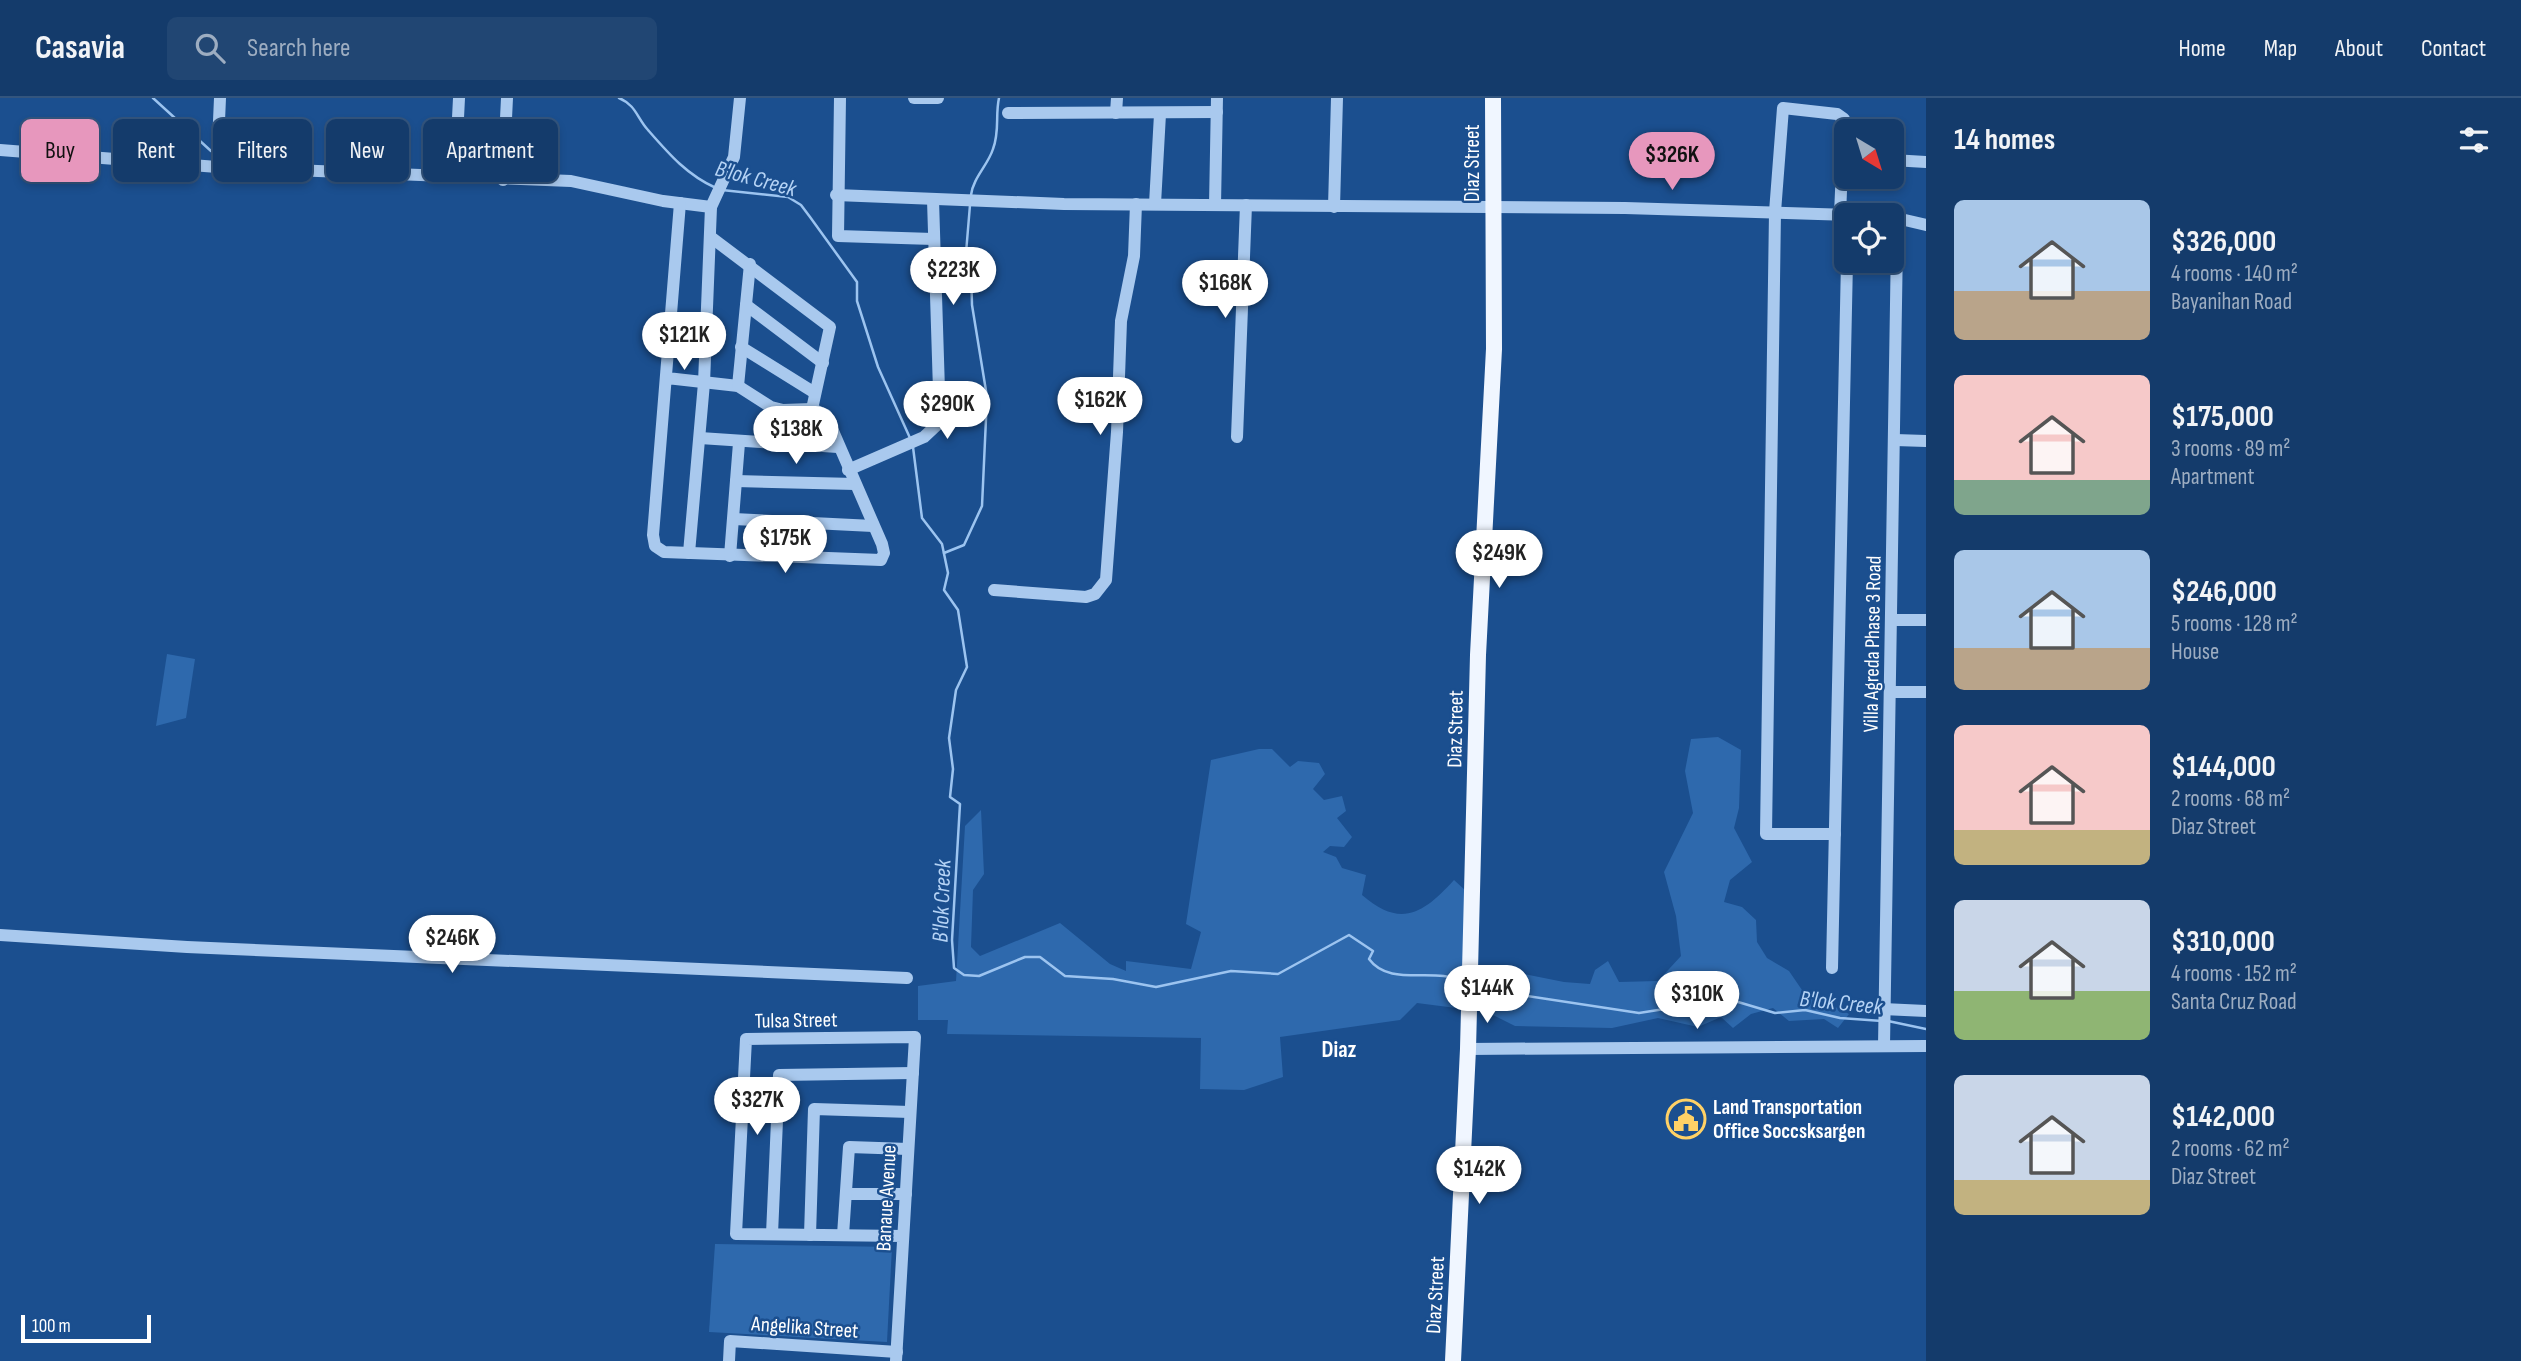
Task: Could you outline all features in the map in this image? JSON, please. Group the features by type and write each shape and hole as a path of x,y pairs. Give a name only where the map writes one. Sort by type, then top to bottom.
{"main road":[{"name":"Diaz Street","path":"1453,1361 1468,1049 1478,655 1494,349 1493,98"}],"street":[{"path":"219,119 220,98"},
{"path":"458,119 459,98"},
{"path":"506,119 507,98"},
{"path":"689,553 704,383 712,238 711,207 734,157 740,98"},
{"path":"840,98 836,195 838,236 933,239"},
{"path":"915,98 939,98"},
{"path":"1116,113 1117,98"},
{"path":"1215,205 1217,98"},
{"path":"1334,207 1337,98"},
{"path":"1835,834 1766,834 1775,212 1783,103 1842,116 1843,119"},
{"path":"1008,113 1217,112"},
{"path":"1155,205 1160,114"},
{"path":"0,150 213,167"},
{"path":"1904,161 1926,162"},
{"path":"312,171 423,177"},
{"path":"558,182 592,183 680,203 711,207"},
{"path":"836,195 1155,205 1492,206 1834,214"},
{"path":"848,470 930,433 940,422 933,200"},
{"path":"667,378 738,386 771,407 783,410 812,409 829,418 838,447 884,553 877,562 664,552 653,541 680,203"},
{"path":"994,590 1086,597 1095,594 1105,580 1118,432 1121,321 1134,256 1136,204"},
{"path":"1237,437 1246,205"},
{"path":"1904,220 1926,225"},
{"path":"712,238 828,323 831,332 812,409"},
{"path":"738,386 750,264"},
{"path":"1832,968 1847,273"},
{"name":"Villa Agreda Phase 3 Road","path":"1884,1046 1898,273"},
{"path":"746,304 822,363"},
{"path":"741,347 815,393"},
{"path":"699,438 739,443 838,447"},
{"path":"1895,440 1926,441"},
{"path":"730,556 739,443"},
{"path":"736,481 855,484"},
{"path":"734,519 873,526"},
{"path":"1891,620 1926,620"},
{"path":"1890,692 1926,692"},
{"path":"0,934 201,948 907,978"},
{"path":"1883,1017 1926,1011"},
{"name":"Banaue Avenue","path":"896,1357 915,1037"},
{"name":"Tulsa Street","path":"903,1236 736,1234 746,1039 915,1037"},
{"path":"1468,1049 1926,1046"},
{"path":"772,1234 779,1075 913,1073"},
{"path":"810,1235 814,1109 910,1112"},
{"path":"844,1235 849,1147 908,1149"},
{"path":"846,1194 906,1194"},
{"name":"Angelika Street","path":"729,1361 730,1341 896,1357"}],"shaded area":[{"path":"167,654 195,659 186,718 156,726"},
{"path":"1718,737 1741,750 1739,808 1734,828 1752,862 1730,880 1724,902 1742,907 1756,920 1757,942 1767,958 1789,971 1802,990 1849,1014 1838,1028 1824,1019 1789,1021 1773,1008 1751,1014 1733,1028 1721,1017 1698,1027 1658,1018 1612,1028 1515,1026 1487,1012 1417,1003 1400,1020 1280,1037 1283,1077 1244,1090 1200,1089 1201,1038 947,1034 948,1020 918,1020 918,986 956,981 965,826 981,810 984,874 973,890 971,947 980,956 1060,923 1110,964 1126,971 1126,961 1191,969 1201,932 1186,924 1211,760 1259,749 1272,749 1290,767 1298,761 1319,763 1325,774 1313,789 1324,800 1342,796 1346,811 1337,818 1352,837 1344,847 1330,846 1323,852 1336,857 1342,868 1366,875 1362,895 1376,905 1389,912 1411,913 1432,901 1454,880 1466,891 1463,962 1564,982 1590,984 1595,970 1608,961 1619,982 1658,981 1681,956 1676,916 1664,872 1693,813 1685,771 1691,739"},
{"path":"715,1244 892,1247 887,1342 709,1332"}],"waterway":[{"path":"153,98 211,151"},
{"name":"B'lok Creek","path":"619,98 633,108 648,130 679,163 716,188"},
{"path":"971,195 995,142 999,98"},
{"name":"B'lok Creek","path":"722,190 788,197 801,205 857,282 857,301 878,367 910,438"},
{"path":"944,553 964,545 982,506 987,397 972,305 971,270 966,253 970,205"},
{"name":"B'lok Creek","path":"913,447 922,518 942,544 948,573 944,590 958,610 967,667 956,690 949,738 953,769 950,797 960,804 952,940 954,968 964,975 979,976 1025,957 1040,957 1065,976 1113,979 1156,987 1231,971 1278,974 1349,935 1373,951 1369,959 1378,968 1389,973 1440,976 1463,982"},
{"name":"B'lok Creek","path":"1475,988 1639,1013 1728,999 1775,1013 1805,1010 1840,1018 1882,1021"},
{"name":"B'lok Creek","path":"1888,1021 1926,1029"}],"place":[{"name":"Land Transportation Office Soccsksargen","path":"1686,1119"}],"district":[{"name":"Diaz","path":"1339,1049"}]}
